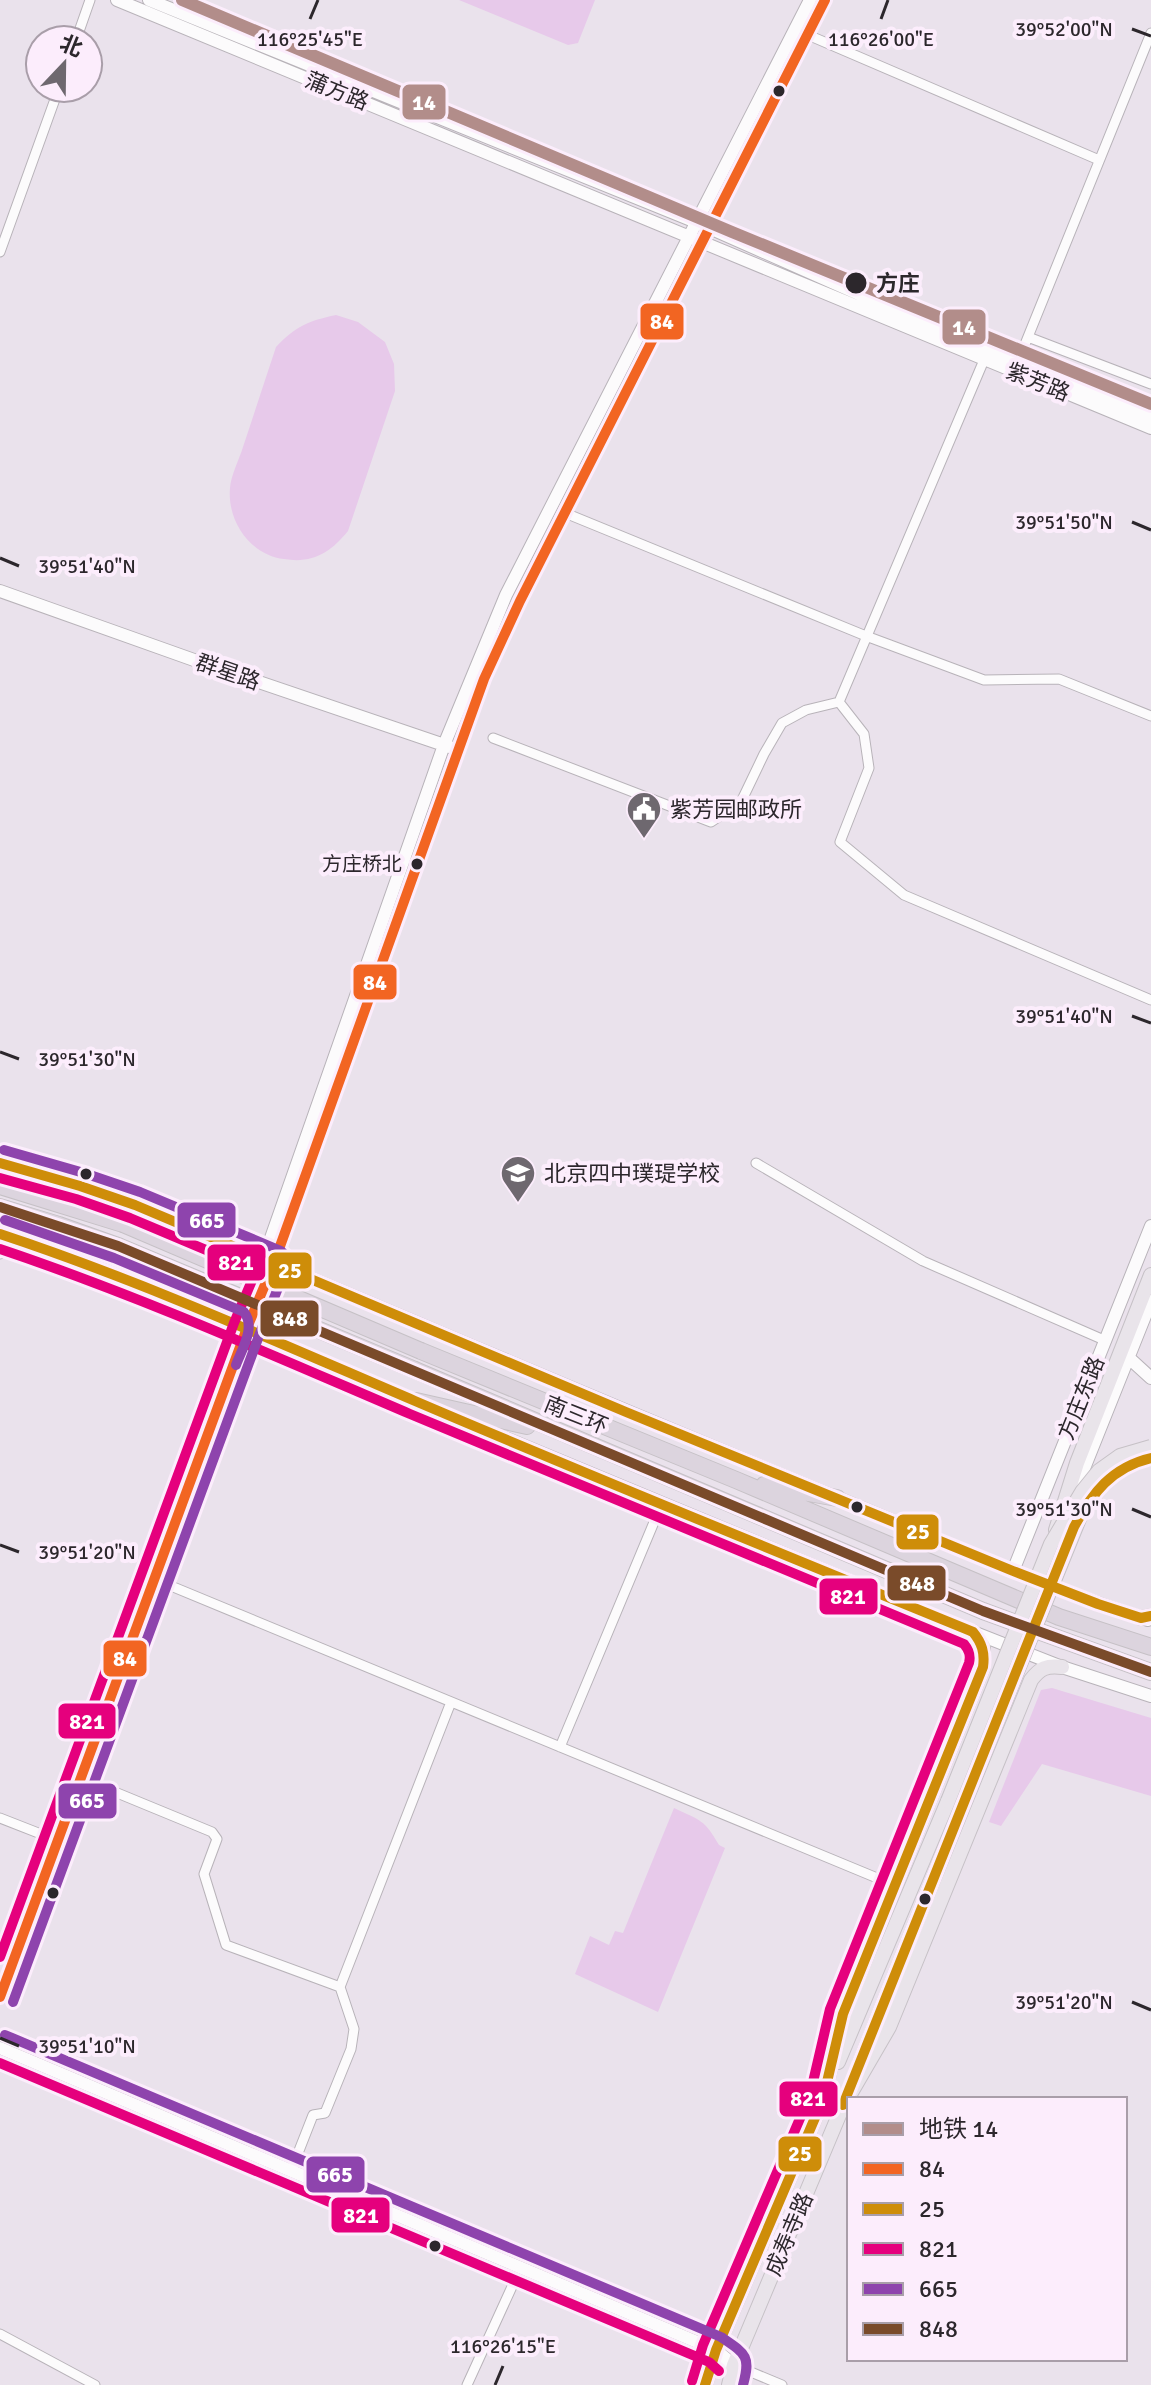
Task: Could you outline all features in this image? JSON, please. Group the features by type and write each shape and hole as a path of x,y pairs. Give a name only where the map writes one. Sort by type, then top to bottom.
{"highway":[{"name":"南三环","path":"0,1186 123,1224 1046,1612 1151,1647"},
{"name":"南三环","path":"0,1207 118,1246 983,1611 1146,1672"},
{"path":"416,1401 566,1435"},
{"path":"736,1480 837,1498"}],"main road":[{"path":"823,2099 1051,1544 1077,1463 1151,1275"},
{"path":"1051,1544 1082,1492 1099,1471 1120,1456 1151,1447"},
{"path":"842,2108 1081,1514 1096,1490 1114,1472 1151,1458"},
{"name":"成寿寺路","path":"705,2385 823,2099 843,2014 983,1667 983,1646 973,1632"},
{"name":"成寿寺路","path":"848,2097 889,2027 1031,1680 1042,1668 1062,1667"},
{"path":"944,1764 957,1753 974,1753 987,1765 989,1782"},
{"name":"成寿寺路","path":"729,2385 734,2365 847,2099"}],"street":[{"path":"82,24 90,0"},
{"name":"蒲方路","path":"117,0 703,243"},
{"name":"蒲方路","path":"149,0 711,228"},
{"path":"269,1260 444,745 506,595 810,0"},
{"path":"0,1956 269,1260 484,679 520,601 825,0"},
{"path":"1017,364 1151,33"},
{"path":"808,35 1099,160"},
{"path":"0,252 53,104"},
{"name":"紫芳路","path":"711,228 1017,364 1151,417"},
{"name":"紫芳路","path":"703,243 1151,428"},
{"path":"1028,337 1151,384"},
{"path":"839,702 984,360"},
{"path":"565,513 866,636 984,680 1059,679 1151,716"},
{"name":"群星路","path":"0,591 458,750"},
{"path":"493,738 711,822 741,802 782,723 806,710 839,702"},
{"path":"839,702 864,734 869,768 840,842 904,895 1151,1000"},
{"path":"0,1163 121,1200 1013,1571 1148,1618"},
{"path":"756,1163 923,1261 1104,1340"},
{"name":"方庄东路","path":"1013,1571 1151,1226"},
{"path":"0,1254 2,1235 109,1271 973,1632 1062,1667 1151,1696"},
{"path":"1039,1581 1151,1301"},
{"path":"0,1997 154,1579 241,1326"},
{"path":"1129,1358 1151,1378"},
{"path":"560,1747 662,1503"},
{"path":"154,1579 894,1885"},
{"path":"291,2171 313,2115 325,2113 351,2049 354,2029 340,1987 451,1702"},
{"path":"77,1789 96,1797 110,1790 212,1832 217,1839 204,1874 226,1945 340,1987"},
{"path":"0,1818 46,1836"},
{"path":"0,2048 291,2171 714,2357"},
{"path":"0,2063 515,2280 782,2385"},
{"path":"467,2385 515,2280"},
{"path":"0,2334 95,2385"}],"shaded area":[{"path":"459,0 595,0 578,43 568,45"},
{"path":"336,315 358,322 385,342 394,364 395,391 348,531 320,555 304,560 284,559 261,551 243,534 232,512 232,478 276,347 303,325"},
{"path":"1052,1688 1151,1718 1151,1796 1042,1764 1001,1826 989,1822 1041,1690"},
{"path":"674,1808 701,1822 725,1848 658,2012 575,1974 590,1936 609,1945 615,1931 623,1933"}],"metro line":[{"name":"14","path":"182,0 732,232 1151,404"}],"transit line":[{"name":"84","path":"0,1997 247,1328 274,1263 484,679 520,601 825,0"},
{"name":"665","path":"4,1150 140,1192 281,1251 288,1263 13,2002"},
{"name":"25","path":"0,1163 135,1205 1013,1571 1098,1604 1141,1618 1151,1616"},
{"name":"821","path":"0,1178 130,1218 256,1271 234,1323 0,1957"},
{"name":"848","path":"0,1207 118,1246 983,1611 1151,1672"},
{"name":"665","path":"5,1220 114,1258 244,1312 249,1324 248,1331 236,1365"},
{"name":"25","path":"0,1234 209,1313 554,1460 973,1632 979,1640 983,1667 843,2014 823,2099 716,2350 705,2385"},
{"name":"821","path":"0,1249 206,1327 964,1644 967,1648 969,1663 830,2009 810,2095 703,2345 692,2381"},
{"name":"25","path":"843,2105 1074,1527 1105,1483 1125,1468 1151,1458"},
{"name":"665","path":"5,2035 721,2337 744,2356 746,2368 743,2385"},
{"name":"821","path":"0,2063 709,2362 719,2371"}],"place":[{"name":"方庄","path":"856,283"},
{"name":"紫芳园邮政所","path":"644,840"},
{"name":"方庄桥北","path":"417,864"},
{"name":"北京四中璞瑅学校","path":"518,1204"}]}
